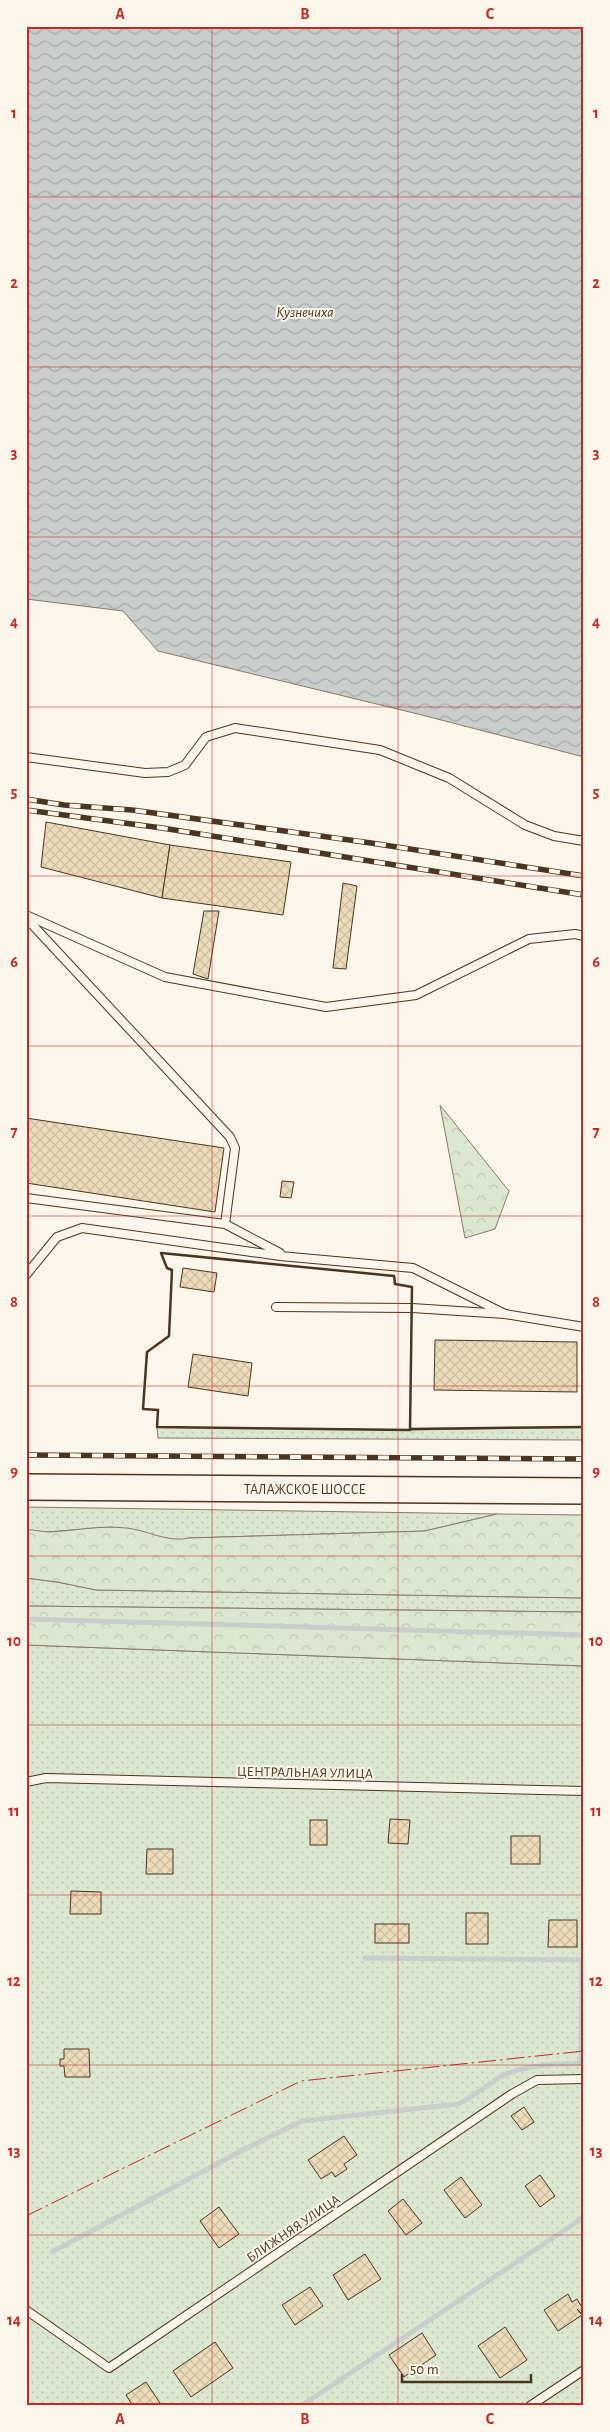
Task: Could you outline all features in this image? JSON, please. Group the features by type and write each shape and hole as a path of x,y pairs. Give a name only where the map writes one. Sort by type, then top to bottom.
{"main road":[{"name":"ТАЛАЖСКОЕ ШОССЕ","path":"26,1487 584,1491"}],"lane":[{"path":"26,757 145,773 168,772 185,765 206,737 235,728 380,750 449,778 525,825 554,836 584,841"},
{"path":"26,916 164,977 326,1007 416,995 529,939 575,934 584,936"},
{"path":"26,916 230,1137 235,1148 224,1224"},
{"path":"26,1198 224,1224 285,1256"},
{"path":"26,1276 57,1236 82,1228 285,1256 413,1268 505,1314"},
{"path":"276,1307 412,1308 505,1314 583,1326"},
{"name":"ЦЕНТРАЛЬНАЯ УЛИЦА","path":"26,1782 46,1778 584,1792"},
{"name":"БЛИЖНЯЯ УЛИЦА","path":"26,2310 109,2368 512,2094 537,2080 584,2079"},
{"path":"530,2406 584,2370"}],"green space":[{"path":"440,1105 509,1191 495,1229 465,1238"},
{"path":"157,1427 410,1430 584,1427 584,1440 158,1438"},
{"path":"26,1507 497,1514 425,1531 189,1538 178,1541 111,1527 46,1532 26,1530"},
{"path":"497,1514 584,1515 584,1598 96,1590 26,1578 26,1530 49,1532 116,1527 134,1529 173,1539 425,1531"},
{"path":"26,1578 97,1590 584,1598 584,1612 26,1606"},
{"path":"26,1606 584,1612 584,1666 26,1645"},
{"path":"26,1645 584,1666 584,2406 26,2406"}],"water":[{"name":"Кузнечиха","path":"26,26 584,26 584,757 422,715 158,651 123,611 26,599"}],"building":[{"path":"46,822 170,845 162,898 41,867"},
{"path":"170,845 291,862 283,915 162,898"},
{"path":"343,883 357,886 346,969 333,968"},
{"path":"204,911 219,911 208,979 193,974"},
{"path":"26,1118 224,1148 215,1212 26,1183"},
{"path":"282,1181 294,1182 291,1198 280,1197"},
{"path":"183,1268 217,1273 214,1292 180,1287"},
{"path":"435,1340 577,1342 577,1392 434,1390"},
{"path":"193,1354 252,1363 248,1396 188,1387"},
{"path":"390,1819 410,1820 408,1844 388,1843"},
{"path":"310,1820 327,1820 327,1845 310,1845"},
{"path":"511,1836 540,1836 540,1864 511,1864"},
{"path":"147,1849 173,1849 173,1874 146,1874"},
{"path":"71,1891 101,1892 101,1914 70,1914"},
{"path":"466,1913 488,1913 488,1944 466,1944"},
{"path":"549,1920 577,1920 577,1947 548,1947"},
{"path":"375,1924 409,1924 409,1943 375,1943"},
{"path":"64,2049 89,2049 90,2077 65,2077 64,2066 60,2066 60,2059 64,2059"},
{"path":"524,2107 534,2122 522,2130 511,2116"},
{"path":"344,2136 357,2155 344,2164 347,2169 335,2177 332,2172 321,2179 308,2160"},
{"path":"540,2175 555,2196 540,2207 525,2186"},
{"path":"461,2177 482,2205 465,2218 444,2190"},
{"path":"403,2199 422,2223 406,2235 388,2211"},
{"path":"219,2207 239,2234 219,2248 200,2221"},
{"path":"365,2254 381,2279 348,2300 333,2275"},
{"path":"310,2287 323,2306 295,2325 282,2305"},
{"path":"568,2294 572,2302 577,2299 584,2311 581,2313 577,2309 582,2315 558,2331 544,2310"},
{"path":"505,2327 527,2360 500,2378 478,2346"},
{"path":"422,2333 436,2355 404,2377 389,2355"},
{"path":"215,2342 233,2368 191,2397 173,2371"},
{"path":"146,2382 162,2406 133,2406 126,2395"}],"waterway":[{"path":"26,1619 584,1635"},
{"path":"365,1958 582,1960 581,2063"},
{"path":"52,2252 243,2150 302,2121 458,2104 497,2079 517,2070 528,2067 584,2063"},
{"path":"301,2406 584,2217"}],"railway":[{"path":"26,799 64,805 132,810 371,843 584,876"},
{"path":"26,810 162,828 584,895"},
{"path":"26,1455 584,1459"}],"wall":[{"path":"161,1253 394,1276 395,1284 412,1287 410,1430 157,1427 158,1410 143,1409 147,1352 169,1336 172,1270 167,1268 161,1253"},
{"path":"410,1429 584,1427"}],"power":[{"path":"26,2216 301,2081 584,2051"}]}
